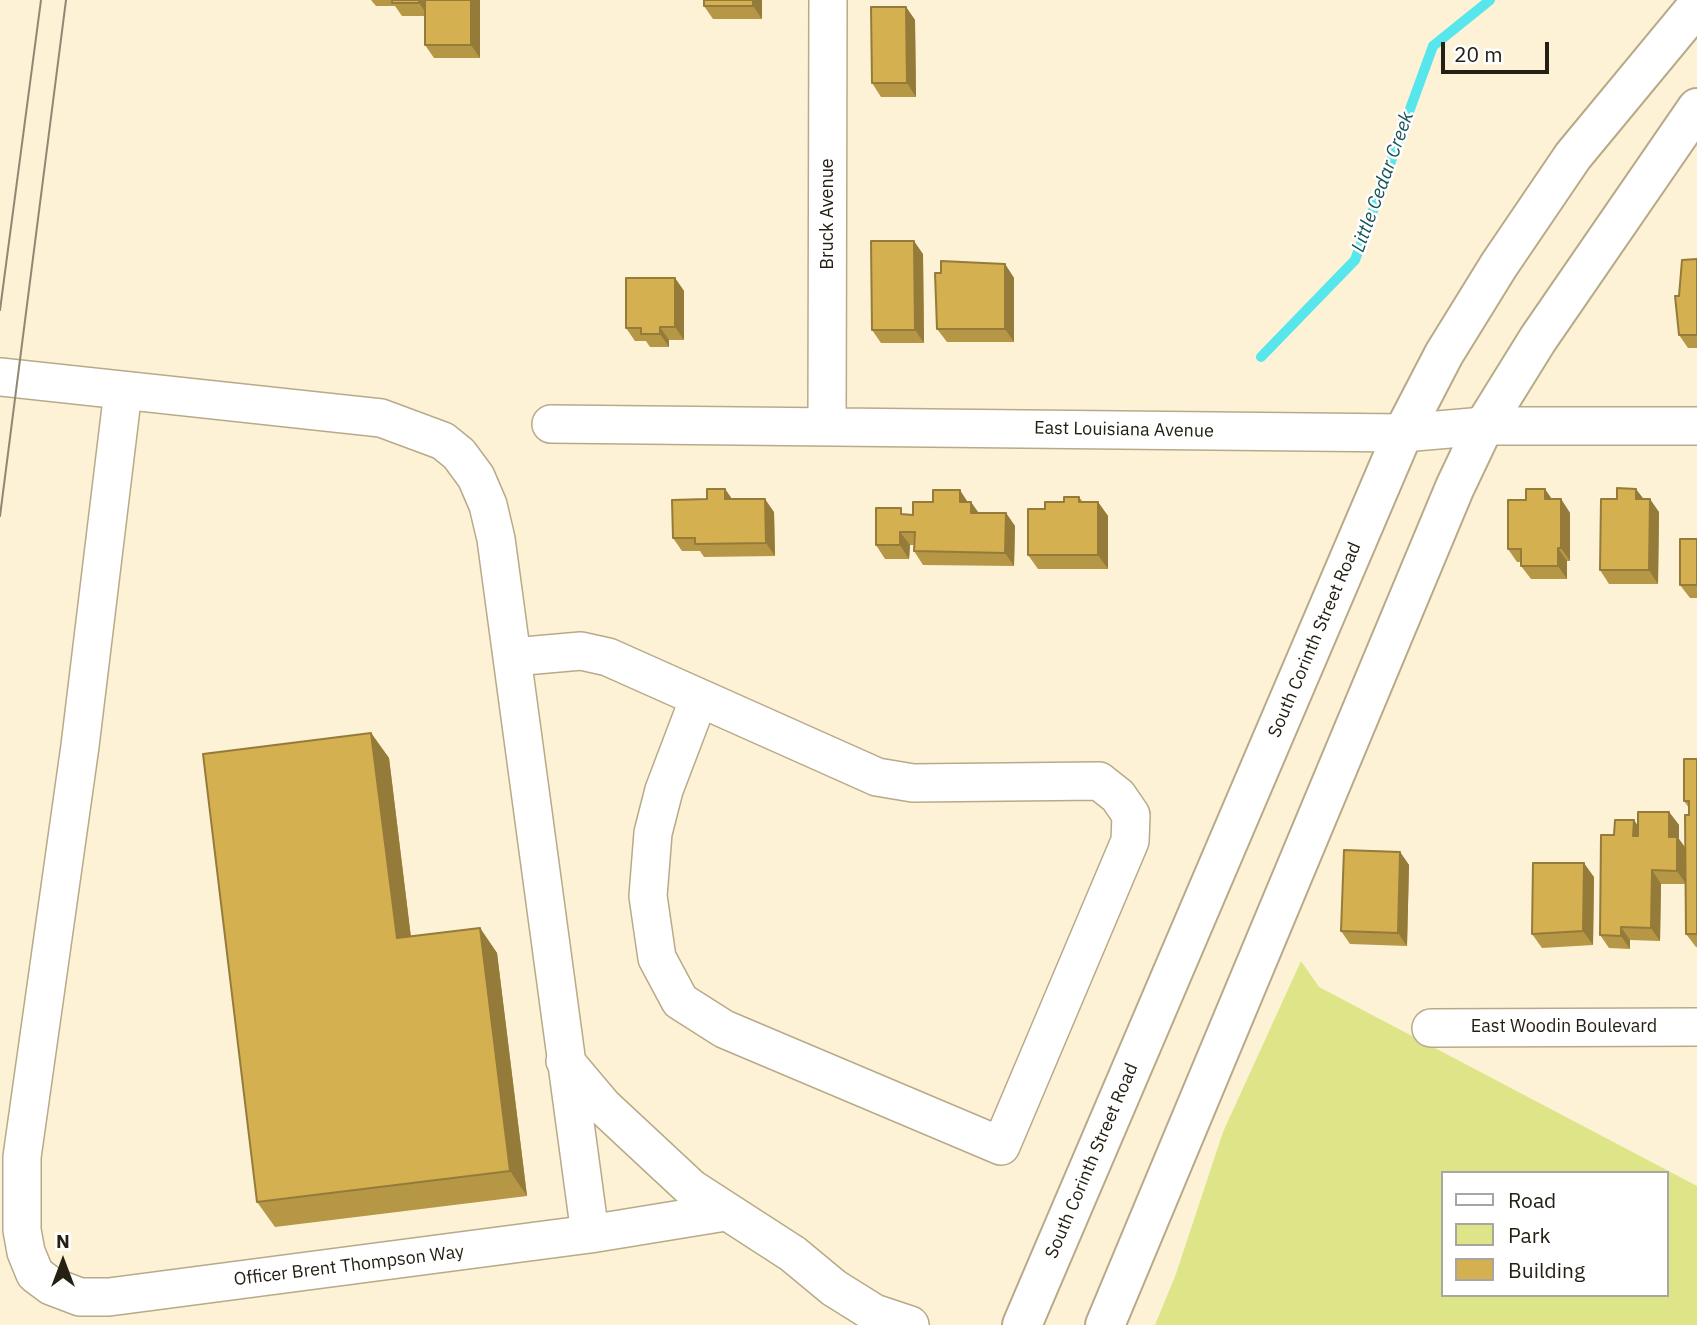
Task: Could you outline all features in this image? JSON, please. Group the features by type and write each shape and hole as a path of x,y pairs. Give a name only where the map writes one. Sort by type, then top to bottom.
{"main road":[{"name":"South Corinth Street Road","path":"1022,1325 1403,433 1444,354 1499,265 1573,156 1697,6"},
{"path":"1105,1325 1455,487 1484,426 1538,339 1697,108"}],"street":[{"name":"Bruck Avenue","path":"827,427 828,0"},
{"path":"0,377 381,418 443,441 459,454 476,477 488,505 513,657 590,1234"},
{"name":"Officer Brent Thompson Way","path":"123,391 80,746 22,1157 22,1230 26,1252 35,1274 51,1286 80,1297 108,1297 590,1234 725,1212"},
{"name":"East Louisiana Avenue","path":"551,424 1403,433 1484,426 1697,426"},
{"path":"513,657 581,651 608,657 877,777 913,783 1099,782 1118,796 1132,815 1130,841 1001,1146 724,1029 680,1001 657,958 648,896 653,834 664,790 699,698"},
{"name":"East Woodin Boulevard","path":"1431,1028 1697,1027"},
{"path":"565,1061 647,1150 725,1212 793,1254 834,1288 874,1313 910,1325"}],"green space":[{"path":"1301,961 1319,987 1669,1171 1442,1171 1442,1297 1669,1297 1669,1171 1697,1186 1697,1325 1155,1325 1176,1274 1223,1132"}],"building":[{"path":"392,0 419,0 419,3 392,3"},
{"path":"425,0 471,0 471,45 425,45"},
{"path":"704,0 753,0 753,6 704,6"},
{"path":"871,7 906,7 907,83 872,83"},
{"path":"871,241 914,241 915,330 872,330"},
{"path":"1697,259 1697,335 1679,335 1675,296 1679,296 1682,260"},
{"path":"941,261 1005,264 1005,329 937,329 935,273 941,273"},
{"path":"626,278 675,278 675,327 660,327 660,334 641,334 641,328 626,328"},
{"path":"1617,488 1636,489 1636,499 1650,499 1649,570 1600,570 1601,499 1617,499"},
{"path":"707,489 725,489 725,499 765,499 766,543 695,544 695,538 673,538 672,500 707,499"},
{"path":"1526,489 1545,489 1545,499 1561,499 1561,548 1558,548 1558,566 1521,566 1521,549 1508,549 1508,500 1526,500"},
{"path":"933,490 960,490 960,502 971,502 971,513 1006,513 1005,553 914,551 915,532 900,532 900,545 876,545 876,508 901,508 901,514 913,515 913,502 933,502"},
{"path":"1064,497 1079,497 1079,502 1098,502 1098,555 1028,555 1028,509 1045,509 1045,502 1064,502"},
{"path":"1680,539 1697,539 1697,585 1680,585"},
{"path":"371,733 397,938 480,928 510,1171 257,1202 203,754"},
{"path":"1684,759 1697,759 1697,934 1686,934 1685,815 1689,815 1689,801 1684,801"},
{"path":"1638,812 1669,812 1669,837 1677,837 1677,871 1652,870 1651,928 1621,927 1621,936 1600,935 1601,835 1614,835 1615,820 1634,820 1633,836 1638,836"},
{"path":"1344,850 1400,852 1398,933 1341,931"},
{"path":"1533,863 1584,863 1583,931 1532,934"}],"waterway":[{"name":"Little Cedar Creek","path":"1261,357 1355,260 1433,46 1490,0"}],"tram line":[{"path":"0,310 41,0"},
{"path":"0,516 66,0"}]}
